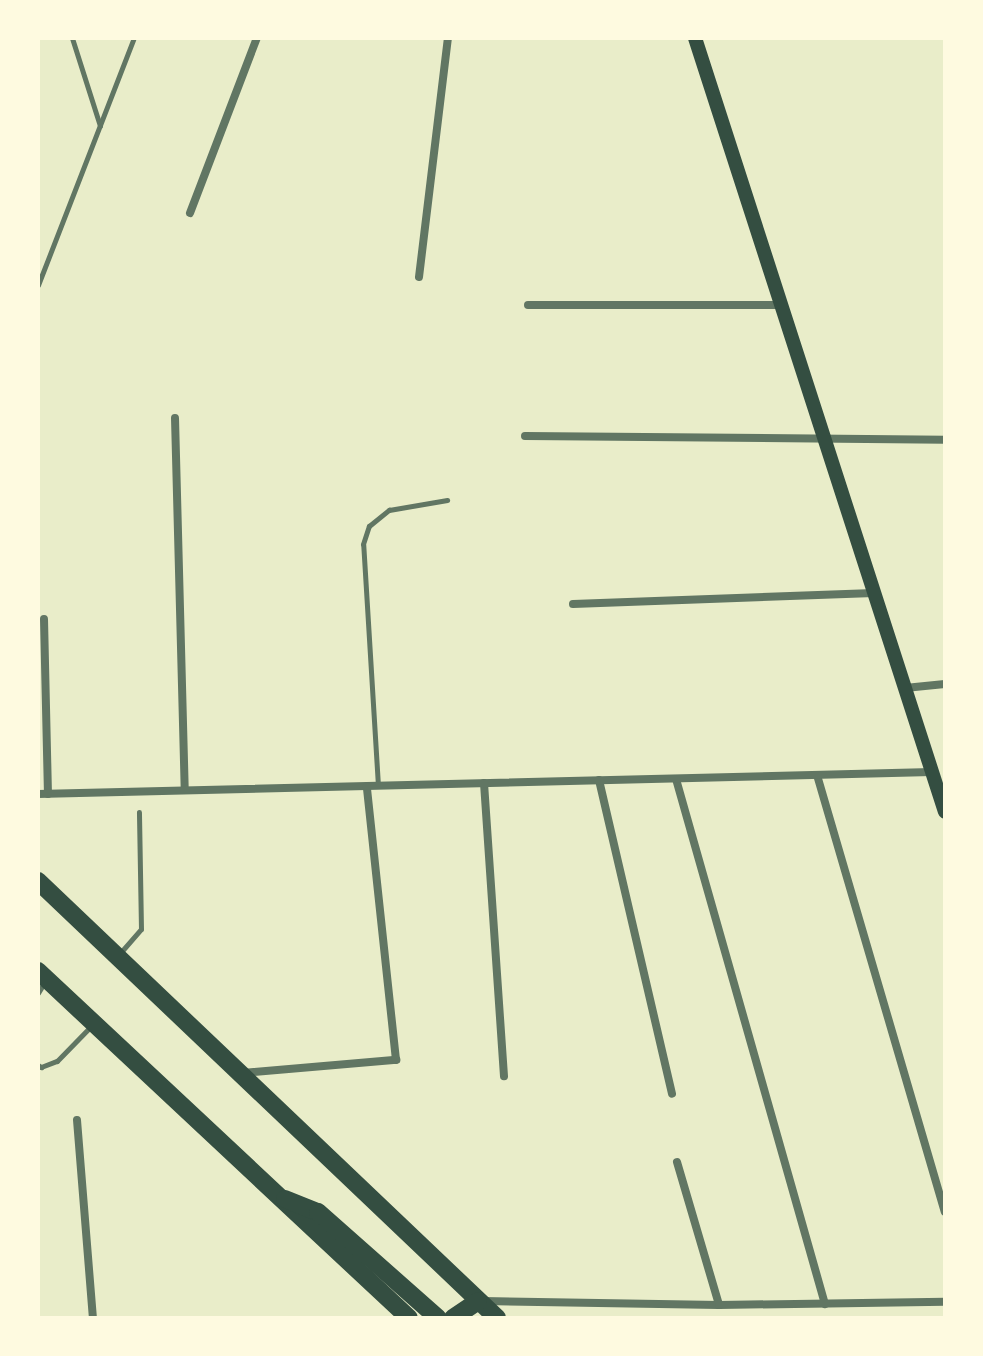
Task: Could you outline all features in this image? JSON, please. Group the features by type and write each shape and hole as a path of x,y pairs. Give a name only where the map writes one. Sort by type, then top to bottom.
{"highway":[{"path":"38,881 242,1073 484,1311"},
{"path":"41,981 94,1023 409,1318"},
{"path":"282,1198 318,1212 438,1318"},
{"path":"453,1318 484,1311"}],"main road":[{"path":"695,38 945,811"}],"street":[{"path":"190,213 257,38"},
{"path":"419,277 448,38"},
{"path":"528,305 783,305"},
{"path":"175,418 185,790"},
{"path":"525,436 945,440"},
{"path":"573,604 875,593"},
{"path":"44,619 43,794 932,772"},
{"path":"905,688 945,684"},
{"path":"817,775 945,1212"},
{"path":"676,779 825,1304"},
{"path":"599,780 672,1094"},
{"path":"484,783 504,1076"},
{"path":"242,1073 396,1060 367,787"},
{"path":"77,1120 93,1318"},
{"path":"677,1162 719,1305"},
{"path":"484,1311 945,1302"}],"lane":[{"path":"72,38 100,127"},
{"path":"38,285 134,38"},
{"path":"378,787 363,544 369,526 389,510 447,500"},
{"path":"118,956 141,929 139,812"},
{"path":"38,1065 41,1067 57,1061 94,1023"}]}
